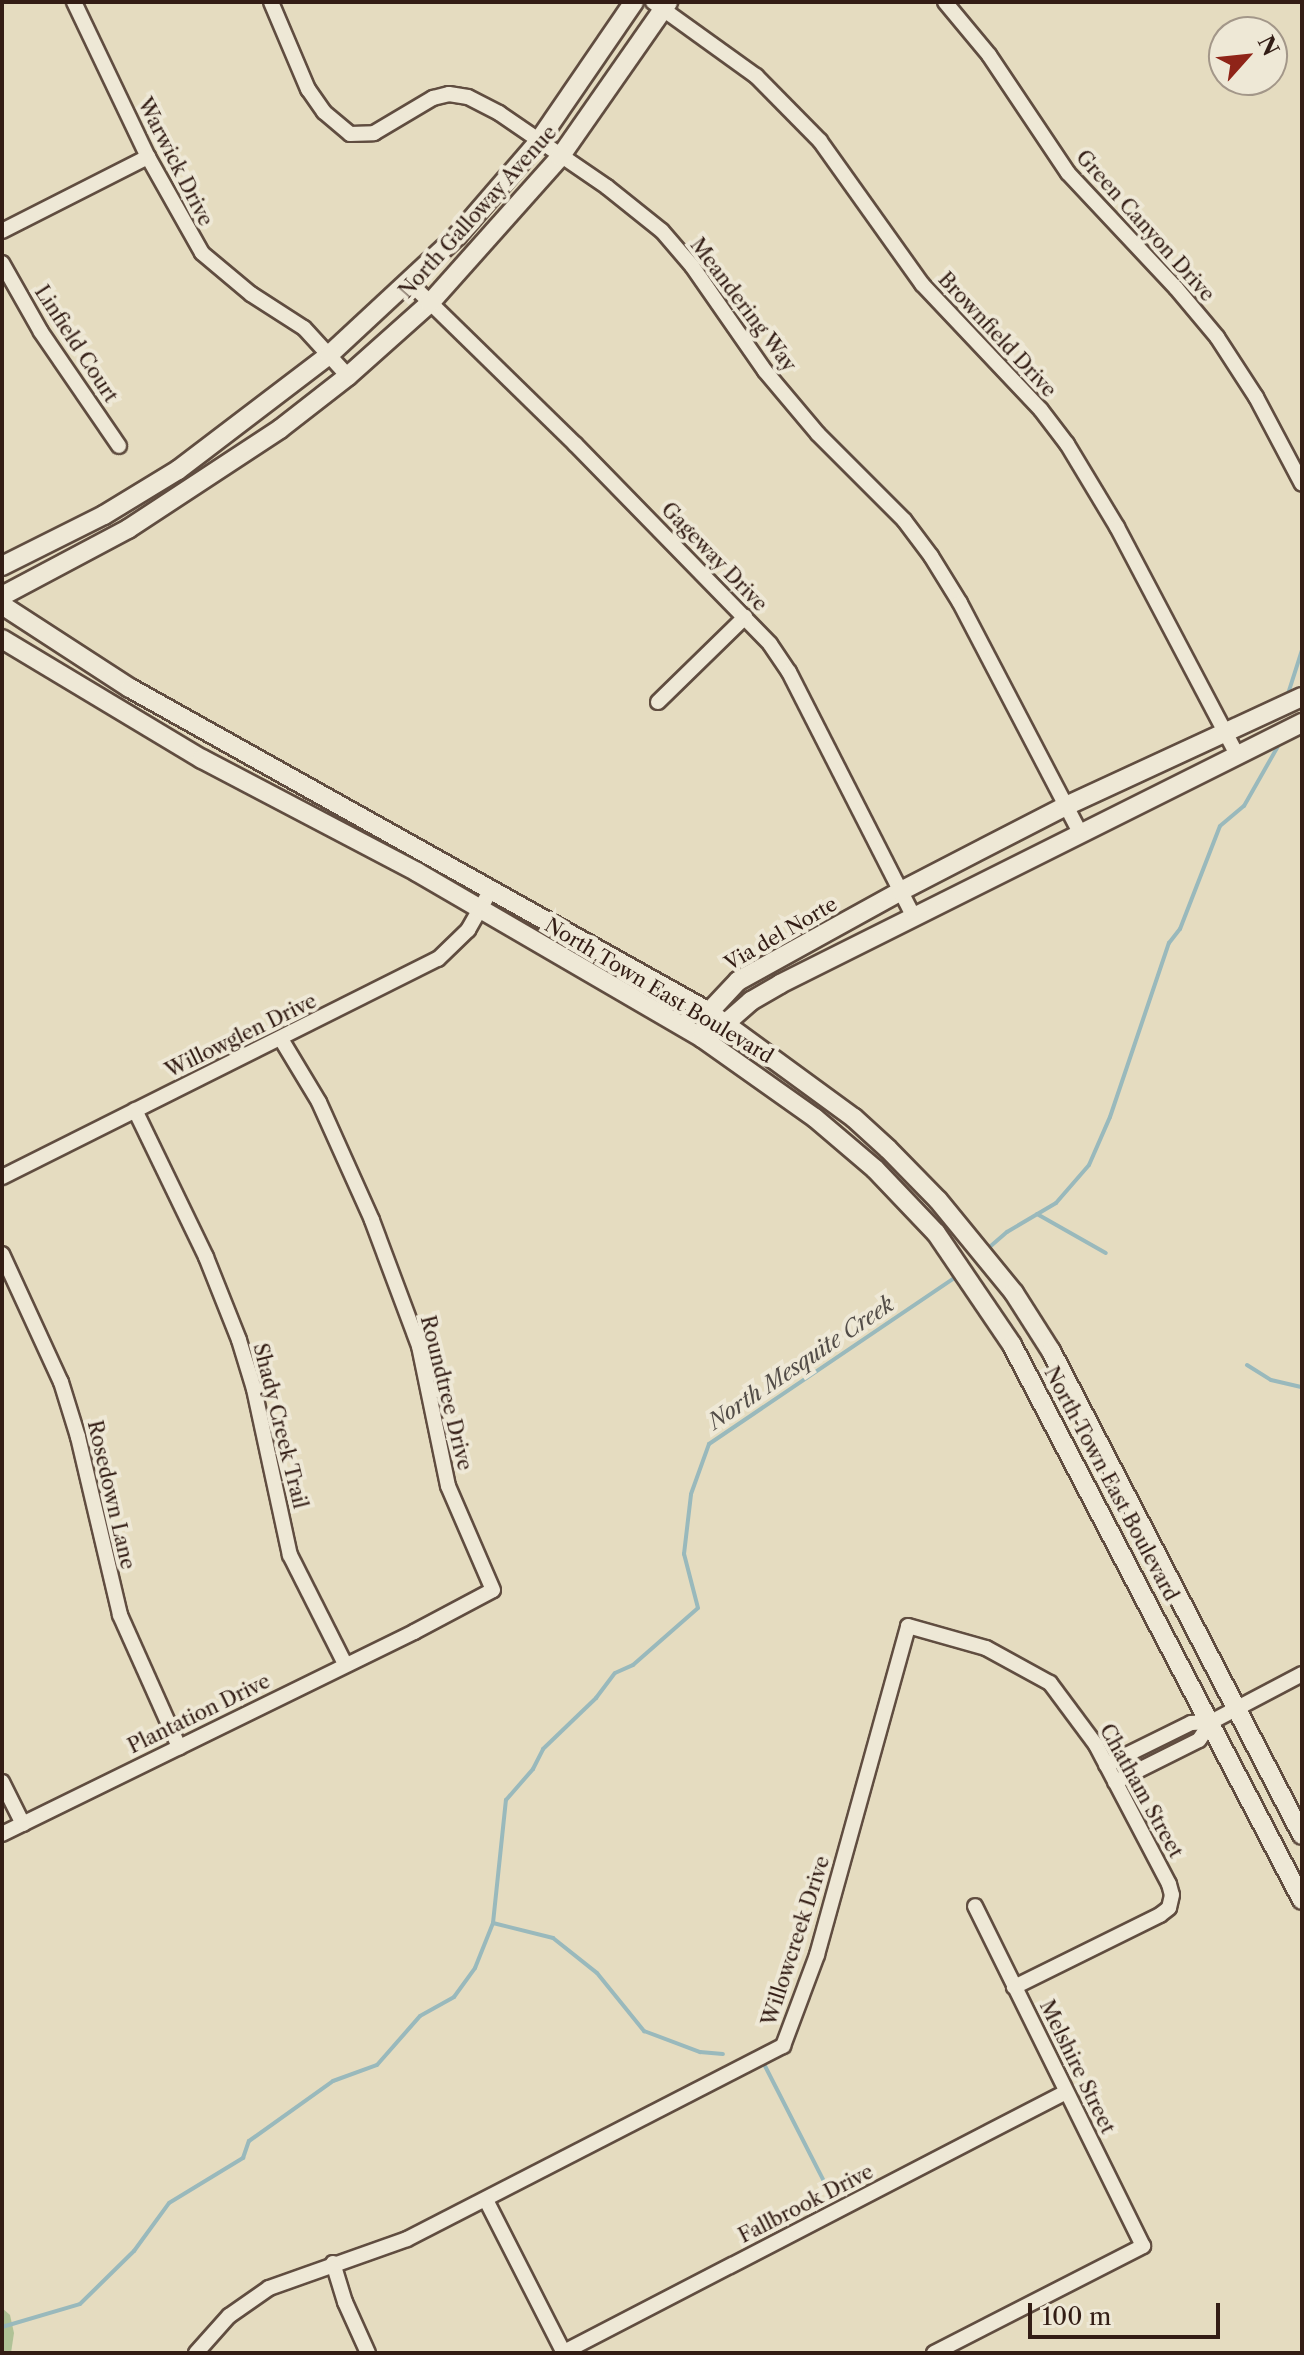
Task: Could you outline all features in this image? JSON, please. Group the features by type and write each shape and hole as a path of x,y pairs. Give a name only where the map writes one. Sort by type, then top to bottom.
{"main road":[{"name":"North Galloway Avenue","path":"2,566 91,522 173,473 329,355 457,236 538,142 634,2"},
{"name":"North Galloway Avenue","path":"2,596 66,565 186,493 280,429 348,376 430,303 560,157 662,4"},
{"path":"173,473 186,493"},
{"name":"North Town East Boulevard","path":"2,605 146,697 709,1012 854,1118 888,1149 953,1219 1014,1293 1051,1351 1302,1835"},
{"name":"North Town East Boulevard","path":"2,639 134,719 482,910 702,1038 815,1118 875,1169 936,1233 989,1306 1041,1396 1302,1900"},
{"path":"134,719 146,697"},
{"name":"Via del Norte","path":"702,1038 709,1012 738,981 901,891 1066,806 1226,735 1302,697"},
{"path":"702,1038 728,1025 751,1001 780,984 1302,723"},
{"path":"255,787 267,766"},
{"path":"875,1169 888,1149"}],"street":[{"name":"Warwick Drive","path":"74,2 148,157 202,253 251,294 304,328 348,376"},
{"name":"Meandering Way","path":"271,2 308,89 324,112 350,134 374,133 433,98 449,94 468,97 499,113 607,187 662,231 692,266 792,403 904,520 960,603 1080,833"},
{"name":"Green Canyon Drive","path":"945,2 989,55 1068,173 1176,288 1217,337 1264,411 1302,484"},
{"name":"Brownfield Drive","path":"662,4 756,76 820,141 922,284 1041,410 1067,444 1117,527 1237,755"},
{"path":"2,231 148,157"},
{"name":"Linfield Court","path":"2,263 41,332 119,446"},
{"name":"Gageway Drive","path":"409,282 745,617 789,672 914,917"},
{"path":"658,702 745,617"},
{"name":"Willowglen Drive","path":"2,1177 438,959 482,910 492,888"},
{"name":"Roundtree Drive","path":"281,1039 319,1102 372,1220 419,1346 448,1486 493,1590 414,1632"},
{"name":"Shady Creek Trail","path":"135,1110 206,1257 239,1340 254,1389 290,1555 345,1664"},
{"name":"Rosedown Lane","path":"2,1254 61,1382 78,1437 120,1615 179,1747"},
{"name":"Chatham Street","path":"908,1626 986,1648 1050,1683 1071,1709 1106,1765 1169,1884 1172,1895 1169,1908 1014,1987"},
{"name":"Willowcreek Drive","path":"196,2353 229,2316 269,2288 407,2239 783,2046 817,1955 908,1626"},
{"name":"Plantation Drive","path":"2,1834 414,1632"},
{"path":"1106,1765 1191,1723 1211,1722 1302,1674"},
{"path":"1115,1782 1199,1740 1211,1722"},
{"path":"2,1782 23,1824"},
{"name":"Melshire Street","path":"934,2353 1143,2246 975,1906"},
{"name":"Fallbrook Drive","path":"564,2353 1066,2092"},
{"path":"486,2200 564,2353"},
{"path":"333,2263 345,2302 368,2353"}],"green space":[{"path":"2,2308 10,2315 14,2333 11,2353 2,2353"}],"waterway":[{"name":"North Mesquite Creek","path":"1287,697 1302,650"},
{"name":"North Mesquite Creek","path":"985,1251 1007,1232 1056,1203 1089,1165 1110,1117 1169,943 1180,929 1220,826 1244,806 1281,741"},
{"path":"1037,1214 1106,1253"},
{"name":"North Mesquite Creek","path":"2,2327 80,2304 134,2251 169,2203 243,2158 249,2141 333,2081 377,2065 420,2016 454,1997 475,1968 493,1923 506,1800 533,1769 543,1749 596,1698 615,1673 633,1665 698,1608 684,1554 691,1494 709,1444 957,1276"},
{"path":"1247,1365 1271,1380 1302,1387"},
{"path":"493,1923 553,1938 597,1973 644,2031 700,2052 723,2054"},
{"path":"765,2066 827,2187"}]}
